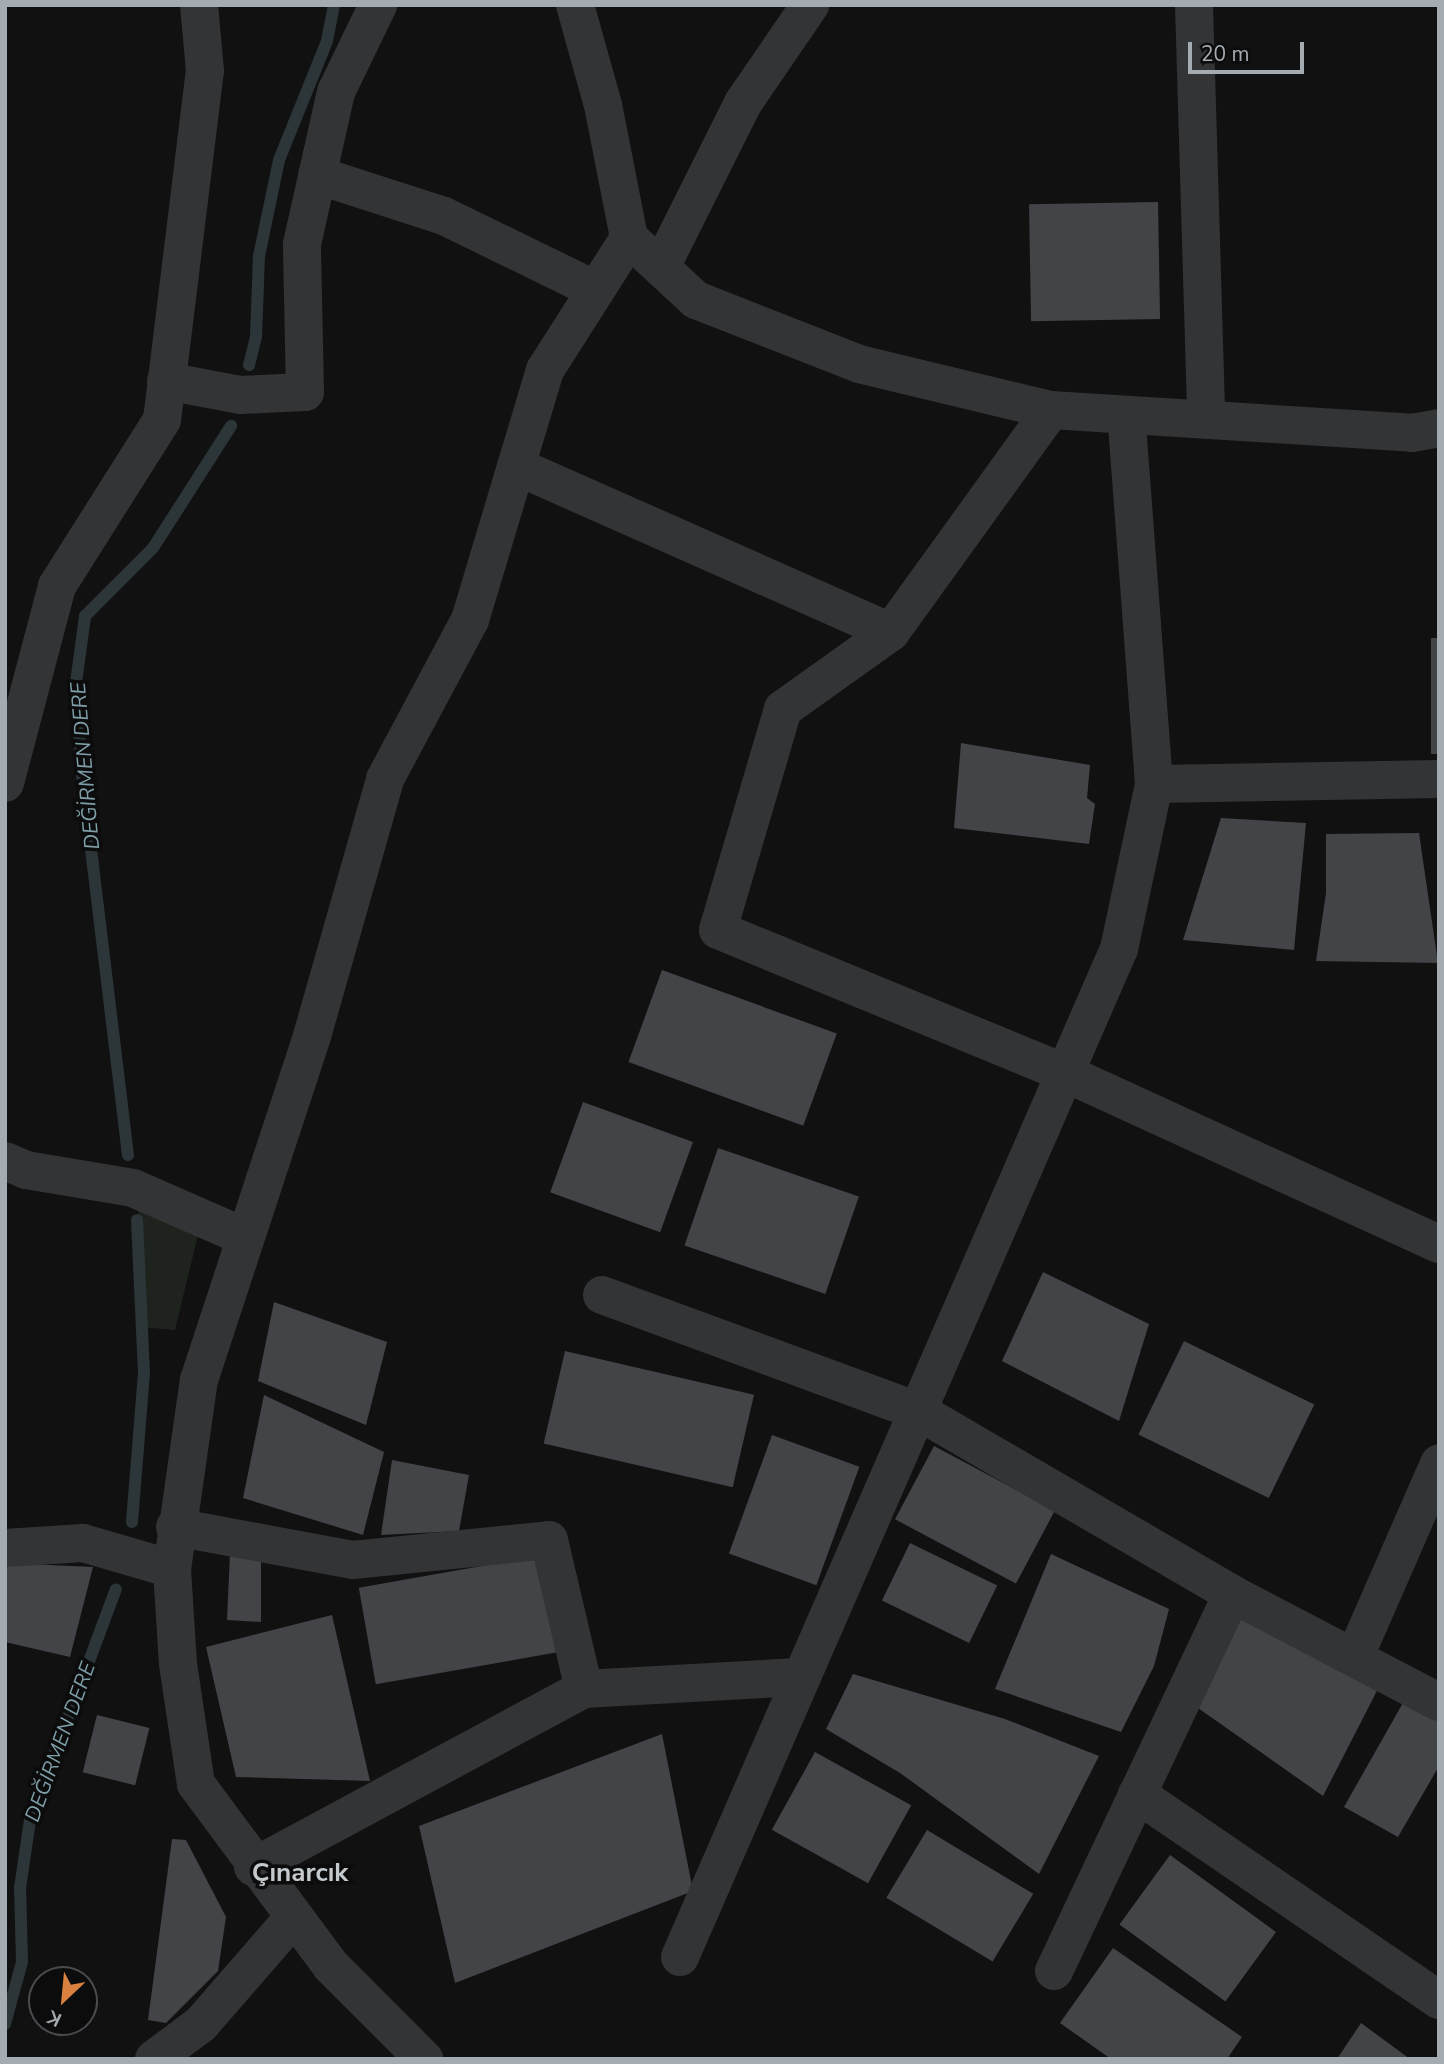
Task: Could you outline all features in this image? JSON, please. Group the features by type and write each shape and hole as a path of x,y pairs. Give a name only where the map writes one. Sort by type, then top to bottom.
{"street":[{"path":"5,783 57,586 162,421 205,71 198,5"},
{"path":"166,382 240,395 305,392 302,244 336,92 377,5"},
{"path":"575,5 603,105 629,238 696,300 859,364 1051,410 1412,433 1439,428"},
{"path":"661,267 743,103 810,5"},
{"path":"1195,5 1206,420"},
{"path":"317,175 444,216 596,290"},
{"path":"424,2059 331,1966 253,1867 196,1784 177,1664 172,1569 175,1527 199,1380 312,1036 385,779 470,620 545,370 629,238"},
{"path":"1051,410 891,632 783,709 718,930 1065,1073 1439,1244"},
{"path":"680,1957 1119,948 1154,783 1126,415"},
{"path":"516,466 891,632"},
{"path":"1154,783 1439,779"},
{"path":"5,1161 26,1170 133,1188 245,1237"},
{"path":"603,1295 918,1411 1232,1594 1439,1702"},
{"path":"1355,1656 1439,1464"},
{"path":"175,1527 353,1560 549,1540 584,1689"},
{"path":"5,1548 83,1543 172,1569"},
{"path":"1054,1972 1232,1594"},
{"path":"253,1867 584,1689 802,1677"},
{"path":"1137,1794 1439,2000"},
{"path":"154,2059 201,2024 293,1918"}],"shaded area":[{"path":"138,1209 198,1235 175,1330 139,1327"}],"building":[{"path":"1158,202 1160,319 1031,321 1029,204"},
{"path":"1431,638 1439,638 1439,754 1431,754"},
{"path":"961,743 1090,765 1087,798 1095,804 1089,844 954,828"},
{"path":"1221,818 1306,823 1294,950 1183,940"},
{"path":"1419,833 1438,963 1316,961 1326,893 1326,834"},
{"path":"662,970 837,1034 803,1126 628,1062"},
{"path":"583,1102 693,1142 660,1232 550,1192"},
{"path":"718,1148 859,1197 825,1294 684,1245"},
{"path":"1043,1272 1149,1324 1119,1421 1002,1361"},
{"path":"274,1302 387,1342 366,1425 258,1381"},
{"path":"1184,1341 1314,1405 1269,1498 1138,1434"},
{"path":"565,1351 754,1395 733,1487 544,1444"},
{"path":"264,1395 384,1452 363,1535 243,1498"},
{"path":"772,1435 859,1467 816,1585 729,1553"},
{"path":"934,1446 1055,1510 1016,1584 895,1519"},
{"path":"392,1460 469,1475 459,1531 381,1535"},
{"path":"910,1543 997,1586 969,1643 882,1601"},
{"path":"230,1554 261,1560 261,1622 227,1620"},
{"path":"1051,1554 1169,1609 1154,1666 1121,1732 995,1689"},
{"path":"539,1556 556,1653 376,1684 359,1588"},
{"path":"5,1563 93,1567 70,1657 5,1642"},
{"path":"1232,1614 1382,1681 1323,1796 1188,1701"},
{"path":"332,1615 370,1781 236,1777 206,1647"},
{"path":"853,1674 1005,1719 1099,1756 1039,1874 900,1773 826,1729"},
{"path":"1404,1701 1439,1721 1439,1766 1398,1837 1344,1807"},
{"path":"97,1715 149,1728 135,1785 83,1772"},
{"path":"662,1734 693,1891 455,1983 419,1826"},
{"path":"815,1752 911,1805 868,1883 772,1830"},
{"path":"927,1830 1033,1894 993,1962 886,1898"},
{"path":"172,1839 186,1840 226,1917 218,1971 166,2023 148,2020"},
{"path":"1170,1855 1276,1932 1225,2002 1119,1925"},
{"path":"1113,1948 1242,2037 1227,2059 1111,2059 1060,2023"},
{"path":"1361,2023 1410,2059 1337,2059"}],"waterway":[{"name":"DEĞİRMEN DERE","path":"249,365 256,337 259,256 279,160 327,41 334,5"},
{"name":"DEĞİRMEN DERE","path":"128,1155 81,764 76,683 85,616 153,548 231,426"},
{"name":"DEĞİRMEN DERE","path":"132,1522 144,1374 137,1220"},
{"name":"DEĞİRMEN DERE","path":"5,2024 22,1962 20,1888 30,1820 116,1589"}],"district":[{"name":"Çınarcık","path":"300,1873"}]}
